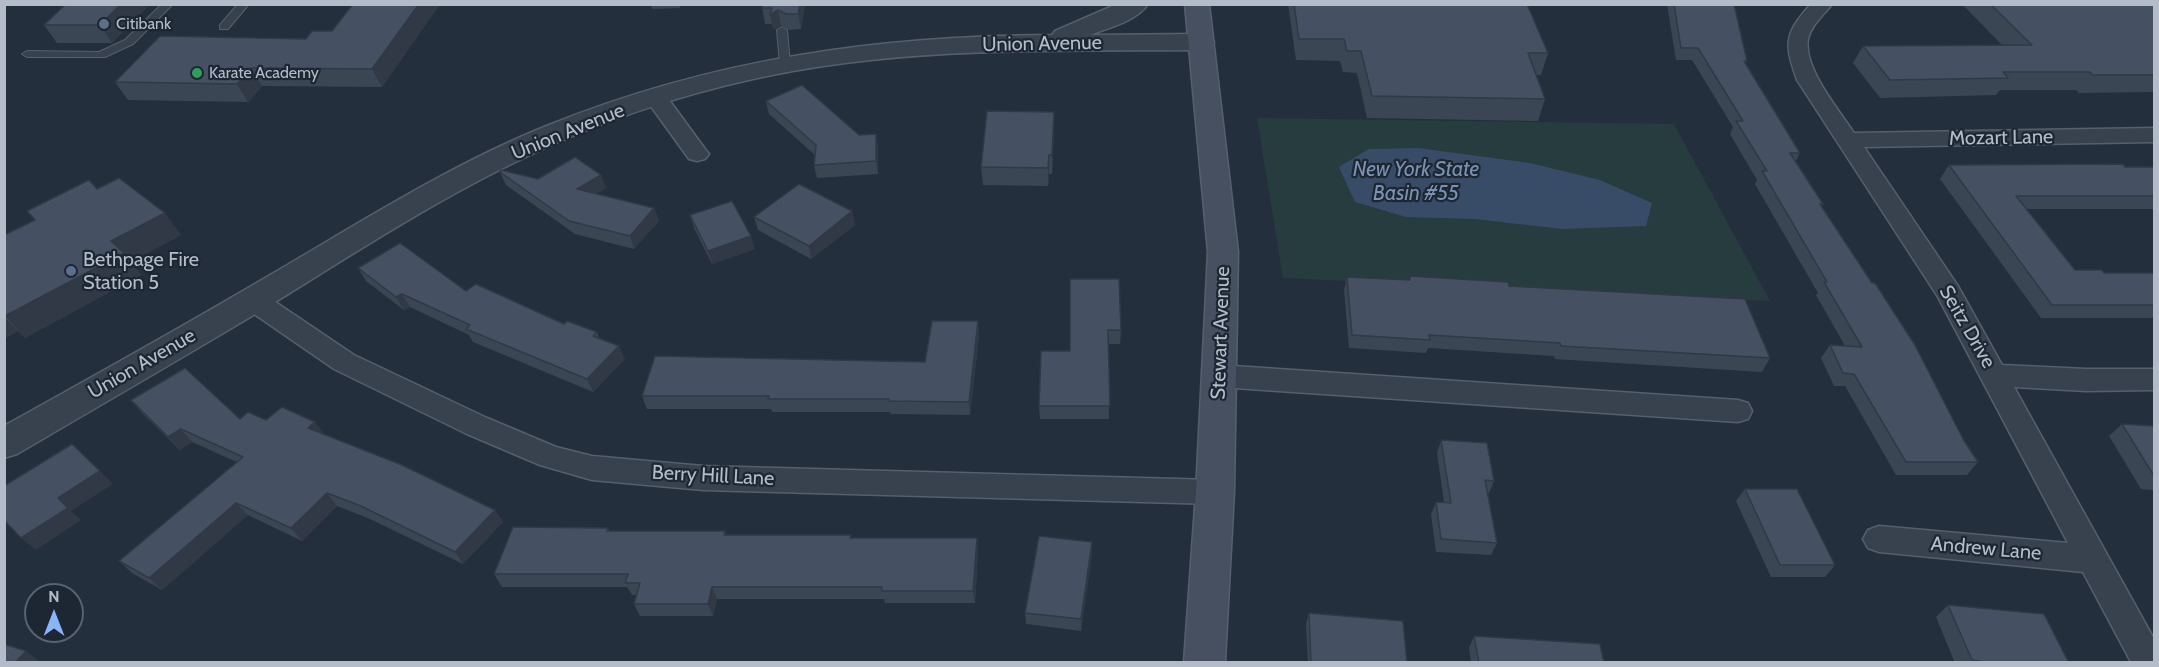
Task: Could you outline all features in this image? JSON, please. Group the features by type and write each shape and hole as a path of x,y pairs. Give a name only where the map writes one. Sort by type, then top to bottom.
{"main road":[{"name":"Stewart Avenue","path":"1197,4 1223,252 1215,492 1205,663"}],"street":[{"path":"1045,44 1113,17 1136,4"},
{"name":"Seitz Drive","path":"1822,4 1798,31 1796,47 1808,80 1949,293 2149,663"},
{"name":"Union Avenue","path":"4,444 395,216 485,167 557,133 656,98 689,87 784,64 839,55 945,45 1201,42"},
{"path":"656,98 698,154"},
{"name":"Mozart Lane","path":"1848,140 2154,135"},
{"name":"Berry Hill Lane","path":"253,300 344,362 477,426 550,457 592,468 703,478 1215,492"},
{"path":"1994,375 2086,380 2154,379"},
{"path":"1219,376 1738,411"},
{"name":"Andrew Lane","path":"1879,539 2093,559"}],"lane":[{"path":"27,54 101,55 129,42 168,4"},
{"path":"224,27 244,4"},
{"path":"782,30 784,64"}],"green space":[{"path":"1257,118 1674,124 1770,301 1283,278"}],"water":[{"name":"New York State Basin #55","path":"1418,148 1530,163 1600,180 1652,203 1646,226 1562,229 1475,219 1406,217 1355,202 1339,167 1369,149"}],"building":[{"path":"66,4 121,4 100,25 44,25"},
{"path":"353,4 419,4 372,69 251,68 237,84 115,82 160,36 306,39 312,31 332,31"},
{"path":"763,4 800,4 798,14 786,14 778,10 770,15 772,8 762,8"},
{"path":"1294,4 1527,4 1548,53 1528,53 1545,99 1372,96 1361,51 1347,51 1344,39 1299,39"},
{"path":"1674,4 1734,4 1747,61 1744,61 1800,153 1790,153 1823,204 1820,204 1915,345 1963,439 1978,462 1906,462 1854,374 1843,373 1830,345 1862,347 1762,171 1767,171 1736,121 1743,121 1698,48 1681,48"},
{"path":"1990,4 2154,4 2154,75 2003,72 2008,78 1890,80 1863,46 2032,45"},
{"path":"802,85 859,135 876,134 876,161 814,165 816,145 766,101"},
{"path":"987,111 1054,112 1052,155 1049,155 1048,168 981,167"},
{"path":"575,157 601,175 577,189 654,208 630,236 569,221 500,172 501,170 538,179"},
{"path":"2123,164 2125,167 2154,167 2154,196 2016,196 2075,270 2102,270 2104,273 2154,273 2154,305 2052,305 1949,165"},
{"path":"119,178 165,213 111,241 124,253 5,316 4,235 35,220 27,211 89,180 97,189"},
{"path":"799,184 852,211 809,246 754,217"},
{"path":"732,201 751,236 708,251 690,215"},
{"path":"400,243 466,291 476,284 564,324 567,321 597,332 593,336 619,346 587,379 466,329 470,325 402,294 396,297 358,268"},
{"path":"1410,276 1508,282 1509,286 1745,299 1770,358 1561,346 1560,343 1429,335 1430,340 1352,335 1347,277 1410,280"},
{"path":"1070,279 1119,279 1121,330 1108,330 1110,406 1039,406 1041,351 1070,351"},
{"path":"932,321 978,321 969,402 888,401 889,399 768,399 769,396 642,396 655,356 925,362"},
{"path":"185,368 240,419 248,412 266,420 282,407 315,422 308,428 402,465 495,510 455,552 361,506 327,493 291,528 236,503 149,578 119,561 243,457 181,429 168,437 131,400"},
{"path":"2122,424 2154,426 2154,476"},
{"path":"1441,440 1487,443 1494,481 1485,480 1497,543 1441,539 1436,502 1451,503"},
{"path":"72,444 100,471 58,498 68,508 21,538 4,520 4,486"},
{"path":"1745,489 1797,489 1835,565 1780,565"},
{"path":"513,527 608,528 607,531 725,531 724,535 851,535 850,538 977,538 973,591 882,591 882,587 712,587 708,604 634,604 640,583 625,583 628,574 494,574"},
{"path":"1039,536 1092,542 1081,619 1025,613"},
{"path":"1948,605 2044,614 2069,663 1993,663 1972,660"},
{"path":"1309,613 1403,621 1407,663 1311,663"},
{"path":"1474,636 1600,644 1604,663 1479,663"},
{"path":"4,644 26,651 15,663 4,663"}],"place":[{"name":"Citibank","path":"104,24"},
{"name":"Karate Academy","path":"197,73"},
{"name":"Bethpage Fire Station 5","path":"71,271"}]}
